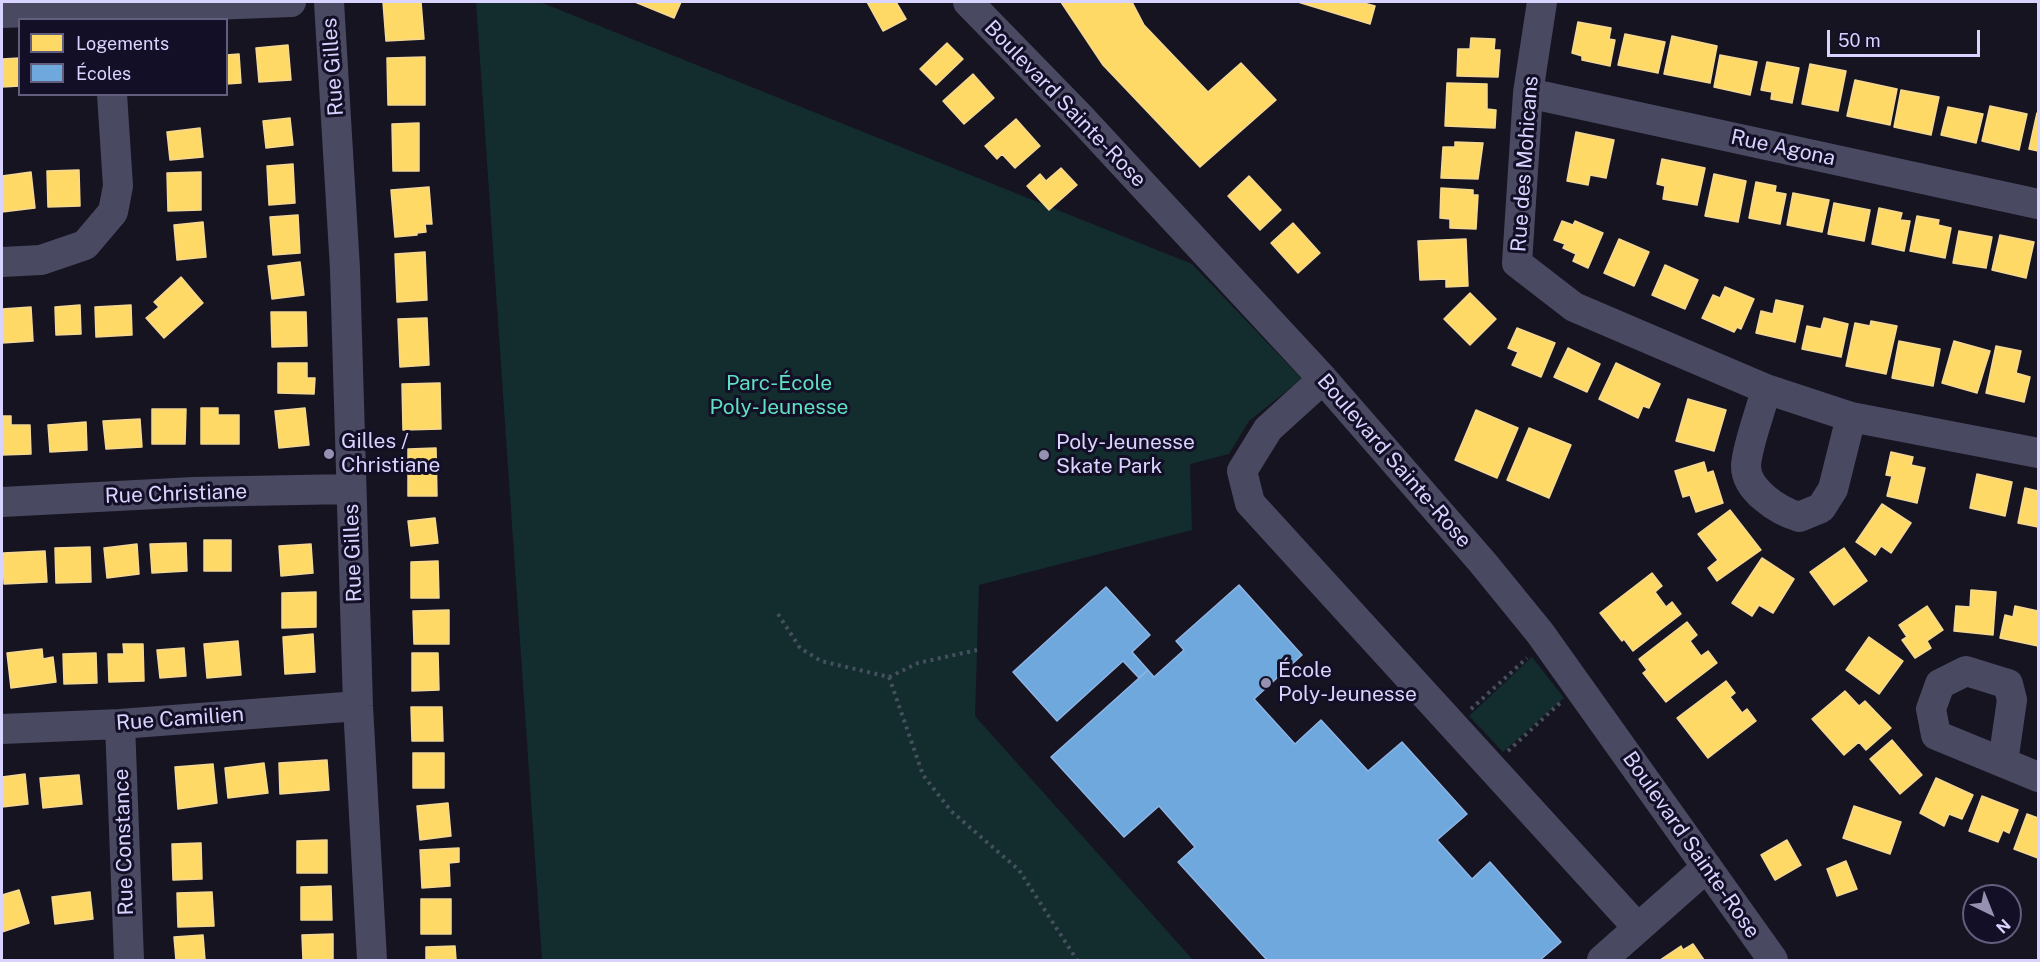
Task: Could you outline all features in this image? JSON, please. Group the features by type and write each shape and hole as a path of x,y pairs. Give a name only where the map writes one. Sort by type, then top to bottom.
{"street":[{"path":"2,13 291,2"},
{"name":"Rue Gilles","path":"329,2 345,269 358,706 372,960"},
{"name":"Boulevard Sainte-Rose","path":"968,2 1080,117 1323,379 1483,563 1546,641 1773,960"},
{"name":"Rue des Mohicans","path":"1542,2 1528,93 1517,263 1574,307 1767,388 1851,417 2038,453"},
{"name":"Rue Agona","path":"1528,93 2038,204"},
{"path":"2,262 41,260 85,245 113,212 118,186 112,96"},
{"path":"1323,379 1268,429 1242,471 1250,503 1638,928"},
{"path":"1767,388 1746,467 1758,492 1780,511 1799,518 1821,508 1833,489 1851,417"},
{"name":"Rue Christiane","path":"2,502 171,493 350,489"},
{"name":"Rue Camilien","path":"2,729 120,724 358,706"},
{"name":"Rue Constance","path":"120,724 129,960"},
{"path":"2002,762 2038,777"},
{"path":"1602,960 1707,867"}],"path":[{"path":"778,614 800,648 821,661 889,677 918,663 977,650"},
{"path":"1453,726 1546,641"},
{"path":"889,677 923,775 951,812 1019,870 1077,960"},
{"path":"1490,767 1578,686"}],"green space":[{"name":"Parc-École Poly-Jeunesse","path":"476,2 540,2 1192,264 1302,379 1249,421 1229,454 1190,464 1192,530 979,585 975,716 1193,960 542,960"},
{"path":"1532,657 1564,698 1503,752 1469,716"}],"building: Logements":[{"path":"383,2 421,2 424,39 386,41"},
{"path":"635,2 681,2 674,18"},
{"path":"867,2 896,2 906,19 883,31"},
{"path":"1061,2 1132,2 1144,25 1208,92 1241,63 1276,100 1200,167 1103,65"},
{"path":"1298,2 1360,2 1375,6 1370,24"},
{"path":"1578,22 1611,28 1609,39 1615,40 1610,66 1582,60 1582,56 1572,53"},
{"path":"1625,34 1665,42 1658,73 1618,65"},
{"path":"1672,36 1717,46 1710,83 1664,74"},
{"path":"1471,38 1495,39 1494,50 1500,50 1498,77 1457,76 1458,49 1470,49"},
{"path":"947,43 963,59 936,85 920,69"},
{"path":"288,45 291,80 259,82 256,48"},
{"path":"239,54 241,83 228,84 228,55"},
{"path":"1720,55 1757,62 1750,95 1714,87"},
{"path":"425,57 425,105 388,105 387,58"},
{"path":"18,58 18,86 2,87 2,59"},
{"path":"1767,62 1799,68 1792,103 1771,99 1772,92 1761,90"},
{"path":"1810,64 1846,71 1838,111 1802,104"},
{"path":"973,74 994,98 964,124 943,101"},
{"path":"1855,80 1897,89 1890,125 1847,116"},
{"path":"1447,83 1487,84 1487,109 1496,110 1495,128 1445,126"},
{"path":"1901,90 1939,97 1931,135 1894,127"},
{"path":"1990,106 2027,114 2019,150 1982,141"},
{"path":"1948,107 1983,114 1976,143 1941,135"},
{"path":"2038,113 2038,151 2029,149"},
{"path":"290,118 293,145 266,148 263,121"},
{"path":"1016,119 1040,146 1015,168 1002,154 997,159 985,146"},
{"path":"419,123 419,171 393,171 392,124"},
{"path":"200,128 203,157 170,160 167,132"},
{"path":"1576,132 1614,140 1606,178 1590,175 1588,185 1567,181"},
{"path":"1455,142 1483,143 1478,179 1441,178 1443,147 1455,147"},
{"path":"1662,159 1705,168 1697,205 1663,199 1665,186 1657,184"},
{"path":"293,164 295,203 269,205 267,166"},
{"path":"1061,168 1077,185 1049,210 1027,186 1040,174 1046,181"},
{"path":"79,170 80,206 48,207 47,171"},
{"path":"31,172 35,208 2,212 2,176"},
{"path":"201,172 201,210 168,211 167,173"},
{"path":"1714,174 1746,181 1738,222 1705,216"},
{"path":"1249,176 1281,210 1260,230 1228,196"},
{"path":"1756,182 1776,186 1775,192 1786,194 1780,224 1749,218"},
{"path":"429,187 432,224 425,224 426,232 395,237 391,190"},
{"path":"1441,188 1473,190 1473,195 1478,195 1476,229 1450,228 1450,219 1440,218"},
{"path":"1793,193 1829,200 1822,232 1787,225"},
{"path":"1834,203 1870,210 1864,241 1828,234"},
{"path":"1879,208 1902,213 1900,220 1910,221 1904,251 1872,244"},
{"path":"298,215 300,253 273,255 270,217"},
{"path":"1917,216 1939,220 1938,225 1951,228 1945,258 1910,251"},
{"path":"1562,221 1573,225 1575,221 1603,233 1588,268 1573,261 1576,254 1563,248 1565,244 1554,240"},
{"path":"203,222 206,257 177,260 174,225"},
{"path":"1293,223 1320,253 1298,273 1271,243"},
{"path":"1959,231 1992,237 1986,268 1953,263"},
{"path":"2000,235 2034,242 2026,278 1992,270"},
{"path":"1466,239 1468,286 1446,287 1446,279 1420,280 1418,241"},
{"path":"1619,239 1649,252 1634,286 1604,273"},
{"path":"425,252 427,300 397,302 395,254"},
{"path":"300,262 304,295 272,299 268,266"},
{"path":"1665,265 1698,280 1685,309 1652,295"},
{"path":"181,277 203,303 164,338 146,318 159,307 154,302"},
{"path":"1725,287 1754,299 1741,329 1737,327 1734,332 1702,318 1713,295 1720,298"},
{"path":"1470,293 1496,319 1470,345 1444,319"},
{"path":"1776,300 1803,306 1795,342 1756,333 1761,311 1773,314"},
{"path":"80,305 81,334 56,335 55,307"},
{"path":"131,305 132,335 96,337 95,307"},
{"path":"31,307 33,341 2,343 2,309"},
{"path":"271,312 306,312 307,346 272,347"},
{"path":"427,318 429,365 400,367 398,319"},
{"path":"1824,318 1848,324 1841,357 1802,349 1807,326 1821,329"},
{"path":"1871,321 1897,326 1886,374 1846,366 1855,323 1870,326"},
{"path":"1517,328 1555,343 1541,377 1512,365 1518,352 1508,348"},
{"path":"1899,341 1940,349 1933,386 1892,378"},
{"path":"1954,341 1990,351 1977,393 1942,383"},
{"path":"1996,346 2021,351 2016,373 2030,377 2024,402 1986,393"},
{"path":"1568,348 1600,364 1587,392 1554,377"},
{"path":"278,363 307,363 307,378 315,378 314,394 278,393"},
{"path":"1616,363 1660,384 1649,408 1643,406 1638,418 1599,399"},
{"path":"440,383 441,429 403,430 402,384"},
{"path":"1688,399 1726,410 1714,451 1676,441"},
{"path":"201,408 218,408 218,415 239,415 239,444 201,444"},
{"path":"305,408 309,445 279,448 275,411"},
{"path":"152,409 186,409 185,444 152,444"},
{"path":"1476,410 1518,428 1497,478 1455,460"},
{"path":"2,416 11,416 11,425 30,425 31,454 2,455"},
{"path":"140,419 142,447 106,449 103,421"},
{"path":"86,422 87,450 50,452 48,425"},
{"path":"1529,428 1571,445 1549,498 1507,480"},
{"path":"436,448 437,496 408,496 408,449"},
{"path":"1891,452 1913,457 1911,465 1925,468 1917,503 1887,496 1892,476 1886,475"},
{"path":"1704,462 1707,473 1713,471 1723,503 1696,512 1690,495 1683,497 1675,471"},
{"path":"1977,474 2012,482 2005,516 1970,508"},
{"path":"2025,488 2038,491 2038,527 2018,523"},
{"path":"1882,504 1911,523 1891,553 1881,546 1875,555 1856,542"},
{"path":"1730,510 1761,550 1717,581 1708,568 1718,560 1698,534"},
{"path":"435,518 438,543 411,546 408,521"},
{"path":"204,540 231,540 231,571 204,571"},
{"path":"186,543 187,571 152,573 150,544"},
{"path":"137,544 139,574 107,578 104,548"},
{"path":"311,544 313,573 281,576 279,546"},
{"path":"90,547 91,582 56,583 55,548"},
{"path":"1844,548 1867,581 1834,605 1810,572"},
{"path":"45,551 47,582 4,584 3,553"},
{"path":"1762,558 1794,579 1773,613 1759,605 1752,616 1732,603"},
{"path":"438,561 439,598 411,598 411,562"},
{"path":"1652,573 1662,586 1655,592 1666,607 1672,602 1681,614 1633,651 1600,613"},
{"path":"1971,590 1996,592 1993,635 1954,631 1956,606 1970,607"},
{"path":"316,592 316,627 282,628 282,593"},
{"path":"1927,606 1943,630 1927,641 1931,648 1915,658 1902,640 1907,637 1899,625"},
{"path":"2015,606 2038,611 2038,646 2000,638 2005,615 2013,617"},
{"path":"449,610 449,644 414,644 413,611"},
{"path":"1687,622 1697,635 1690,641 1701,656 1708,651 1717,663 1666,702 1643,673 1647,670 1639,659"},
{"path":"313,634 315,672 285,674 283,637"},
{"path":"1869,637 1903,661 1879,694 1846,670"},
{"path":"238,641 241,675 207,678 204,644"},
{"path":"123,644 143,644 144,681 109,682 108,654 124,654"},
{"path":"184,648 186,676 160,678 157,650"},
{"path":"42,649 43,659 53,657 56,682 11,688 7,653"},
{"path":"96,653 97,683 64,684 63,654"},
{"path":"412,653 438,653 439,690 412,691"},
{"path":"1726,681 1735,693 1730,697 1742,713 1747,709 1756,721 1708,758 1677,718"},
{"path":"1845,691 1859,706 1865,701 1891,728 1866,750 1859,742 1844,755 1812,719"},
{"path":"411,707 442,707 443,741 412,741"},
{"path":"1892,740 1922,775 1900,794 1870,759"},
{"path":"413,753 444,753 444,788 413,788"},
{"path":"327,760 329,790 280,794 279,763"},
{"path":"264,763 268,793 228,798 225,768"},
{"path":"213,764 217,803 178,809 175,767"},
{"path":"25,774 28,804 2,807 2,777"},
{"path":"79,775 82,804 43,808 40,778"},
{"path":"1936,778 1973,795 1962,819 1949,814 1944,826 1920,813"},
{"path":"1982,796 2018,810 2009,833 2003,830 1998,842 1969,831"},
{"path":"448,803 451,836 420,840 417,806"},
{"path":"1854,806 1901,822 1890,854 1843,838"},
{"path":"2027,814 2038,818 2038,858 2014,849"},
{"path":"327,840 327,873 297,873 297,841"},
{"path":"1787,840 1801,865 1775,880 1761,855"},
{"path":"201,843 202,879 173,880 172,844"},
{"path":"459,848 459,862 449,863 450,886 422,888 420,850"},
{"path":"1846,861 1857,889 1837,896 1827,869"},
{"path":"331,886 332,920 301,920 301,887"},
{"path":"19,890 29,923 2,932 2,895"},
{"path":"90,892 93,919 55,924 52,897"},
{"path":"212,892 214,926 178,927 177,893"},
{"path":"421,899 451,899 451,934 421,934"},
{"path":"333,934 333,960 303,960 302,935"},
{"path":"203,935 205,960 176,960 174,937"},
{"path":"1693,944 1704,960 1660,960 1681,946 1683,950"},
{"path":"455,946 456,960 426,960 426,947"}],"building: Écoles":[{"name":"École Poly-Jeunesse","path":"1239,585 1302,655 1254,699 1295,744 1321,720 1368,771 1402,742 1467,814 1437,840 1472,879 1490,862 1561,942 1540,960 1267,960 1178,862 1195,847 1159,806 1124,837 1051,757 1148,670 1154,677 1184,650 1176,641"},
{"path":"1106,587 1150,635 1132,652 1148,670 1139,678 1123,661 1057,721 1013,672"}],"place":[{"name":"Gilles / Christiane","path":"329,454"},
{"name":"Poly-Jeunesse Skate Park","path":"1044,455"},
{"name":"École Poly-Jeunesse","path":"1266,683"}]}
